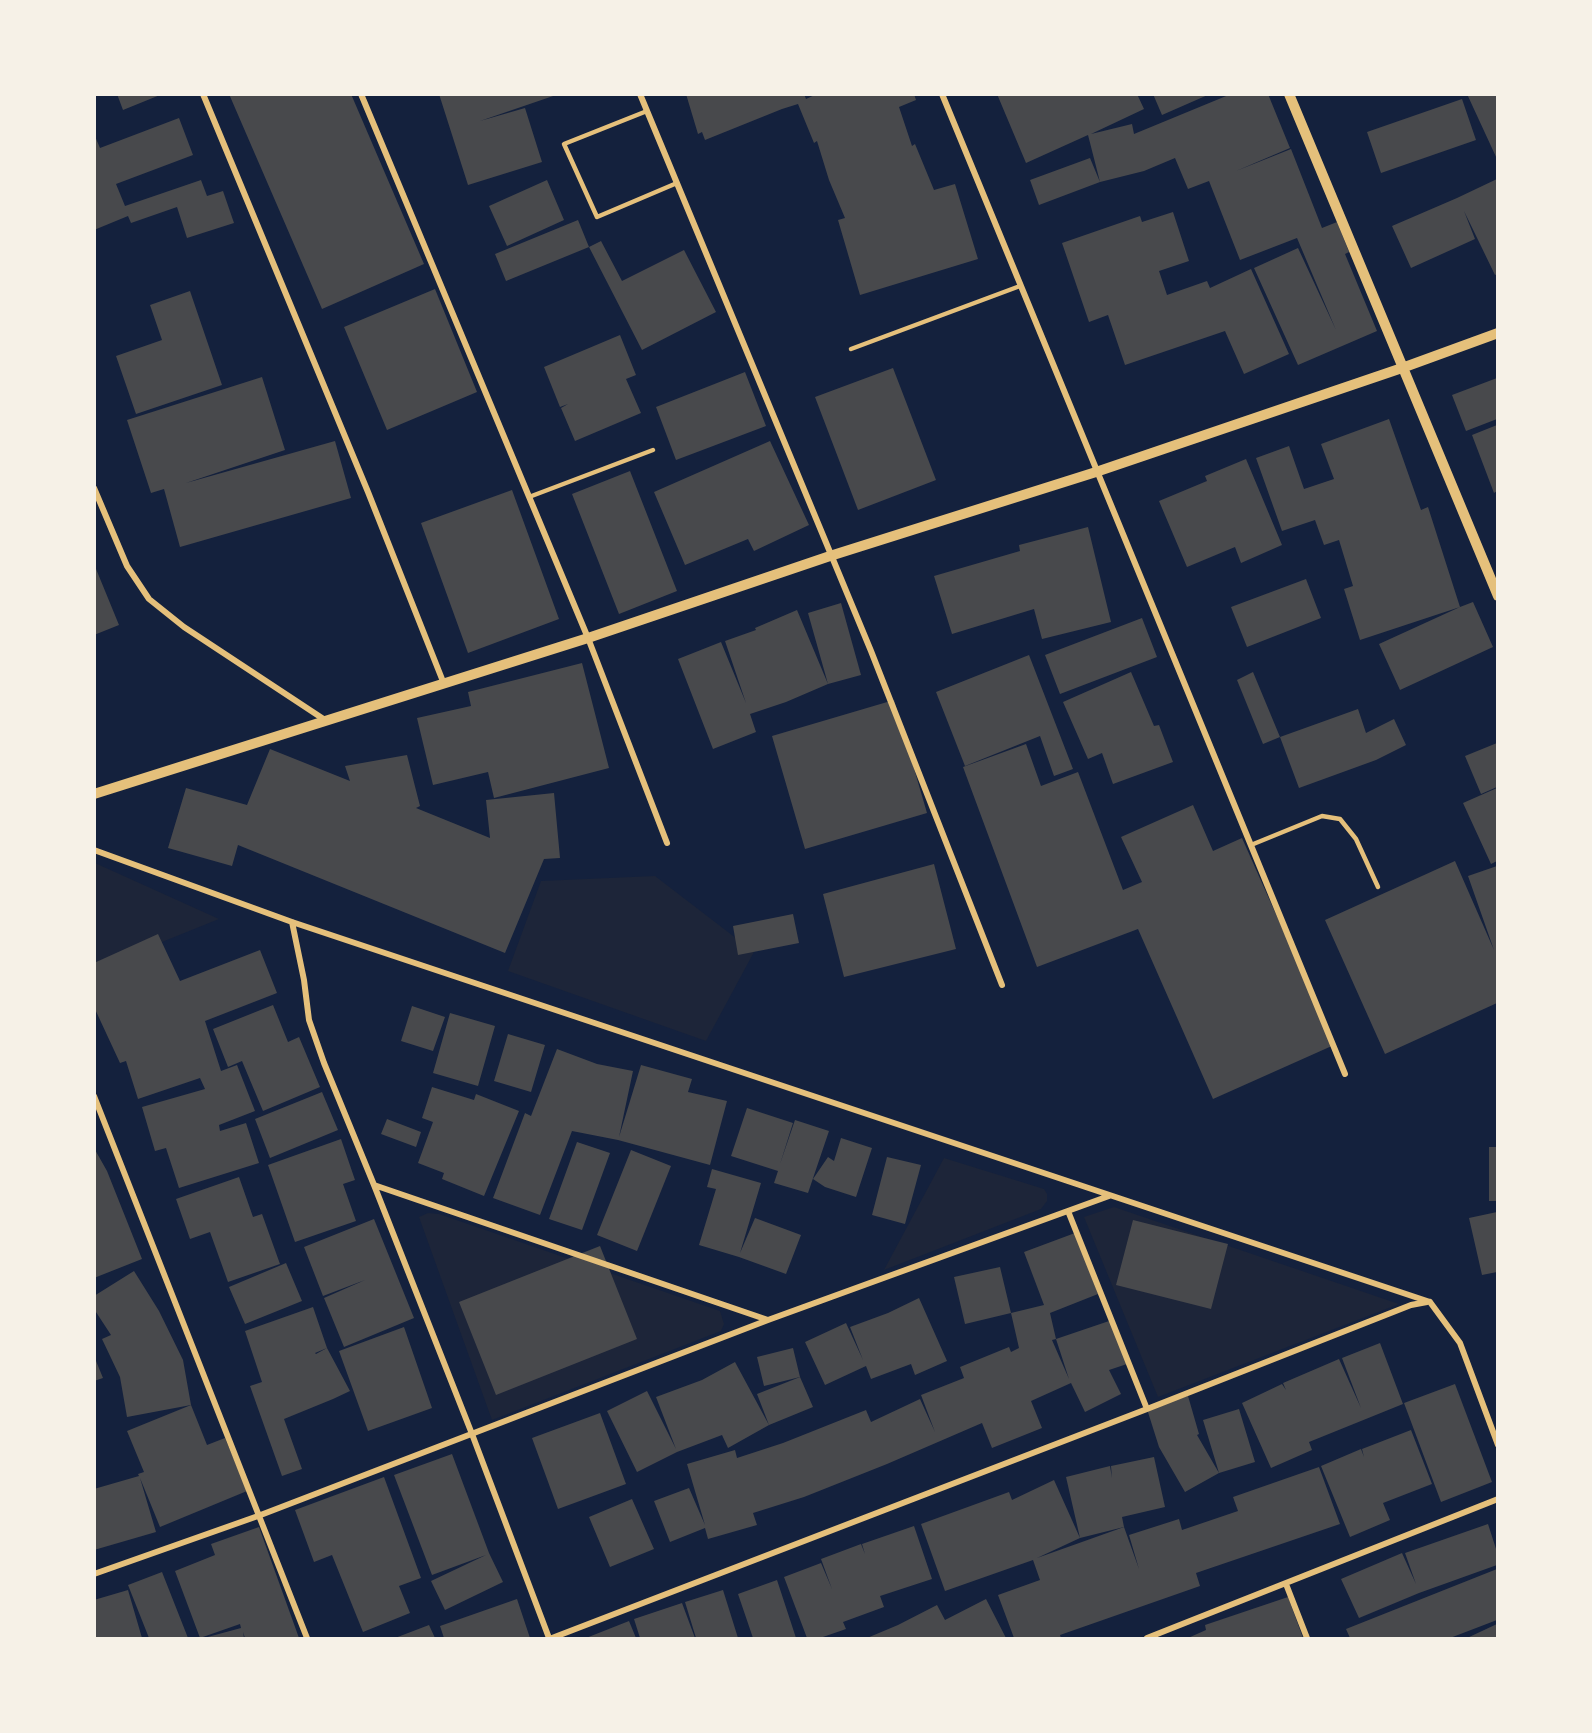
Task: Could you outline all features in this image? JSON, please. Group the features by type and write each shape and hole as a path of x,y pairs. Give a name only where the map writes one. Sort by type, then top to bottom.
{"street":[{"path":"203,94 444,684"},
{"path":"361,94 588,638 667,843"},
{"path":"640,94 871,651 1002,986"},
{"path":"942,94 1345,1074"},
{"path":"1289,94 1497,596"},
{"path":"94,794 588,638 830,556 1096,472 1402,368 1497,333"},
{"path":"94,488 127,566 149,599 183,627 325,721"},
{"path":"94,850 292,922 1430,1302 1460,1343 1497,1445"},
{"path":"292,922 304,980 309,1020 324,1063 472,1434 550,1638 1411,1305 1430,1302"},
{"path":"94,1096 307,1638"},
{"path":"374,1185 768,1320"},
{"path":"94,1574 258,1516 768,1320 1110,1196"},
{"path":"1068,1211 1147,1409"},
{"path":"1147,1638 1497,1499"},
{"path":"1286,1584 1307,1638"}],"lane":[{"path":"647,111 564,144 597,217 676,183"},
{"path":"851,349 1020,286"},
{"path":"529,497 654,450"},
{"path":"1251,845 1322,816 1340,819 1356,839 1378,887"}],"shaded area":[{"path":"95,863 219,919 95,969"},
{"path":"655,876 754,952 706,1041 508,971 541,881"},
{"path":"944,1158 1044,1189 1047,1201 1041,1209 884,1270"},
{"path":"1114,1207 1399,1304 1158,1397 1084,1217"},
{"path":"428,1213 439,1214 720,1311 724,1324 721,1331 492,1420 419,1217"}],"building":[{"path":"117,94 160,94 160,95 123,110"},
{"path":"229,94 351,94 424,264 322,309"},
{"path":"439,94 559,94 480,121 525,108 542,162 468,185"},
{"path":"686,94 804,94 806,99 817,94 914,94 916,100 899,107 912,146 915,144 934,190 955,184 978,259 860,295 838,220 845,218 829,180 817,141 814,143 798,104 705,140 702,132 698,134"},
{"path":"997,94 1137,94 1144,109 1091,134 1132,124 1134,134 1231,94 1268,94 1290,148 1236,171 1291,149 1322,228 1337,222 1349,252 1345,254 1377,331 1298,365 1254,268 1298,248 1336,330 1297,238 1240,260 1209,181 1188,189 1175,158 1144,171 1100,182 1088,135 1026,163"},
{"path":"1153,94 1210,94 1162,115"},
{"path":"1467,94 1497,94 1497,159"},
{"path":"1462,99 1476,140 1381,173 1367,132"},
{"path":"179,118 193,155 116,184 125,206 201,180 207,196 223,191 234,223 187,238 177,207 131,223 128,216 94,230 94,134 100,148"},
{"path":"1090,158 1100,182 1039,205 1030,180"},
{"path":"1497,179 1497,274 1495,275 1464,211 1475,239 1411,268 1392,226"},
{"path":"547,180 564,220 507,246 489,206"},
{"path":"1173,212 1189,261 1159,271 1167,295 1207,281 1210,288 1251,269 1289,354 1244,374 1225,331 1125,365 1108,315 1089,322 1062,243 1140,216 1142,222"},
{"path":"578,220 589,247 506,281 495,254"},
{"path":"601,241 622,281 684,250 716,312 642,350 589,247"},
{"path":"435,289 477,392 387,430 344,327"},
{"path":"190,291 222,385 136,414 116,356 162,340 150,305"},
{"path":"620,335 636,375 626,379 641,413 575,441 561,408 568,404 560,407 544,367"},
{"path":"893,368 936,480 858,510 815,397"},
{"path":"745,372 766,426 676,460 656,407"},
{"path":"262,377 285,450 186,483 335,441 351,498 180,547 164,489 151,493 127,420"},
{"path":"1497,378 1497,419 1466,431 1452,395"},
{"path":"1389,419 1421,510 1428,507 1460,607 1360,640 1344,589 1353,586 1339,540 1324,545 1315,520 1282,531 1256,458 1289,446 1304,489 1334,479 1321,444"},
{"path":"1497,425 1497,491 1494,493 1472,435"},
{"path":"770,441 809,525 754,551 748,539 685,565 654,492"},
{"path":"1246,459 1282,545 1241,563 1235,547 1187,567 1159,501 1207,481 1205,476"},
{"path":"630,471 677,591 619,614 572,494"},
{"path":"512,490 559,619 468,653 421,523"},
{"path":"1088,527 1111,622 1042,639 1034,609 952,634 934,576 1020,551 1019,545"},
{"path":"94,564 119,625 94,635"},
{"path":"1306,579 1321,618 1247,647 1231,607"},
{"path":"1473,602 1493,647 1400,690 1379,644"},
{"path":"841,603 861,675 828,684 808,613"},
{"path":"797,610 828,684 750,714 756,732 713,749 678,659 721,642 746,703 725,641 756,630 755,628"},
{"path":"1142,618 1157,657 1060,694 1045,655"},
{"path":"1029,655 1073,769 1054,776 1040,736 965,766 936,692"},
{"path":"582,663 609,768 494,798 488,772 433,785 417,718 471,706 468,692"},
{"path":"1131,672 1154,726 1159,725 1173,762 1113,784 1102,753 1088,759 1063,702"},
{"path":"1253,672 1280,737 1263,744 1237,680"},
{"path":"894,700 927,813 805,849 772,736"},
{"path":"1358,709 1366,733 1394,719 1406,745 1376,760 1299,788 1280,737"},
{"path":"1497,743 1497,787 1481,794 1465,756"},
{"path":"1026,744 1041,786 1078,772 1123,890 1142,882 1121,837 1193,805 1213,851 1242,838 1334,1045 1213,1099 1138,929 1037,967 963,767"},
{"path":"270,749 350,781 345,766 407,755 420,806 416,808 490,838 486,800 554,793 560,858 544,859 505,953 238,845 232,866 168,848 186,788 247,805"},
{"path":"1497,788 1497,861 1491,864 1463,803"},
{"path":"1455,861 1494,950 1468,876 1497,866 1497,1003 1385,1054 1325,920"},
{"path":"934,864 956,949 844,977 823,894"},
{"path":"793,914 799,943 738,955 733,926"},
{"path":"158,934 180,981 260,950 277,993 205,1021 221,1071 237,1065 255,1111 219,1125 220,1131 246,1123 259,1163 179,1188 166,1148 155,1151 142,1107 205,1089 200,1078 138,1099 126,1061 120,1063 94,1007 94,963"},
{"path":"273,1005 288,1042 299,1037 320,1087 263,1111 242,1061 228,1067 213,1029"},
{"path":"412,1006 445,1017 433,1051 401,1041"},
{"path":"450,1013 495,1026 478,1086 433,1073"},
{"path":"508,1034 545,1045 531,1092 494,1081"},
{"path":"557,1049 597,1064 633,1071 619,1137 641,1065 692,1079 688,1092 727,1101 710,1165 618,1140 572,1131 540,1215 493,1198 525,1113 531,1116"},
{"path":"432,1087 474,1100 476,1094 519,1111 484,1196 442,1179 444,1173 418,1163 433,1122 422,1118"},
{"path":"322,1092 338,1130 270,1158 255,1119"},
{"path":"747,1108 793,1123 780,1164 795,1120 829,1131 808,1193 774,1183 778,1171 731,1156"},
{"path":"387,1119 421,1132 416,1147 381,1134"},
{"path":"841,1138 872,1148 856,1197 825,1187 813,1179 828,1157 834,1161"},
{"path":"341,1139 355,1180 343,1184 356,1221 295,1242 268,1165"},
{"path":"577,1142 610,1153 582,1230 549,1219"},
{"path":"1489,1147 1497,1147 1497,1201 1489,1201"},
{"path":"94,1148 107,1171 142,1259 94,1278"},
{"path":"631,1150 671,1166 637,1251 597,1235"},
{"path":"887,1157 921,1165 905,1224 872,1215"},
{"path":"712,1169 761,1183 740,1253 755,1218 801,1235 786,1274 699,1245 716,1189 707,1187"},
{"path":"239,1177 253,1217 262,1214 280,1264 228,1282 210,1232 190,1239 176,1199"},
{"path":"1497,1212 1497,1272 1482,1275 1469,1218"},
{"path":"374,1219 414,1318 344,1347 324,1298 365,1280 323,1296 304,1247"},
{"path":"1133,1220 1228,1244 1211,1309 1116,1285"},
{"path":"1075,1233 1098,1294 1050,1313 1056,1339 1112,1320 1127,1364 1109,1370 1121,1394 1085,1412 1071,1383 1031,1401 1042,1428 992,1448 982,1423 804,1497 753,1513 757,1525 708,1539 705,1528 670,1542 654,1501 689,1488 705,1525 687,1464 735,1450 737,1458 783,1443 866,1410 871,1422 920,1399 935,1432 921,1395 964,1378 960,1367 1009,1347 1011,1352 1019,1348 1011,1313 1044,1305 1024,1252","holes":["1056,1339 1069,1379 1052,1340"]},
{"path":"600,1246 637,1339 496,1395 459,1302"},
{"path":"286,1263 302,1301 245,1324 229,1287"},
{"path":"1000,1267 1011,1313 965,1324 954,1277"},
{"path":"134,1271 159,1311 183,1360 191,1405 127,1417 120,1377 102,1339 111,1335 94,1309 94,1296"},
{"path":"919,1298 947,1361 915,1375 911,1364 871,1379 866,1366 825,1385 805,1342 846,1323 863,1360 850,1327 888,1313"},
{"path":"313,1307 327,1348 350,1391 284,1419 302,1469 282,1476 250,1386 262,1382 245,1331"},
{"path":"404,1327 432,1408 368,1431 339,1351"},
{"path":"1380,1343 1403,1404 1309,1442 1312,1450 1271,1468 1242,1403 1282,1384 1286,1390 1283,1383 1339,1359 1361,1408 1342,1358"},
{"path":"793,1348 800,1377 764,1386 757,1357"},
{"path":"94,1356 103,1378 94,1381"},
{"path":"735,1362 769,1425 728,1448 722,1435 677,1452 637,1472 607,1411 647,1391 676,1449 656,1397 702,1380"},
{"path":"800,1377 813,1407 769,1425 757,1394"},
{"path":"1455,1384 1492,1482 1441,1502 1404,1403"},
{"path":"1188,1396 1199,1434 1197,1435 1219,1473 1185,1492 1159,1447 1147,1409"},
{"path":"191,1405 207,1445 225,1438 247,1491 160,1527 140,1478 156,1532 94,1550 94,1489 139,1476 138,1474 144,1472 127,1431"},
{"path":"1239,1409 1255,1462 1219,1473 1203,1420"},
{"path":"600,1413 626,1484 558,1509 532,1438"},
{"path":"1411,1430 1432,1484 1383,1503 1390,1520 1350,1537 1321,1466 1361,1449 1364,1457 1362,1449"},
{"path":"452,1454 489,1553 503,1582 445,1610 431,1581 486,1555 432,1575 394,1475"},
{"path":"1154,1457 1165,1507 1122,1517 1124,1527 1080,1538 1066,1477 1110,1466 1112,1478 1111,1466"},
{"path":"1319,1467 1340,1524 1196,1573 1200,1586 1060,1635 1061,1638 1014,1638 998,1595 1040,1580 1033,1560 945,1591 921,1524 1009,1492 1012,1500 1054,1480 1080,1538 1037,1558 1124,1527 1139,1569 1129,1535 1179,1519 1182,1530 1238,1511 1233,1497"},
{"path":"384,1477 421,1578 399,1586 410,1613 363,1632 332,1555 314,1562 295,1510"},
{"path":"632,1499 654,1549 610,1567 589,1517"},
{"path":"1488,1524 1497,1552 1497,1565 1419,1593 1359,1618 1341,1579 1402,1553 1416,1584 1405,1553"},
{"path":"914,1526 932,1579 880,1596 884,1607 843,1622 846,1629 820,1638 807,1638 784,1577 821,1563 832,1589 821,1559 861,1544 865,1554 862,1544"},
{"path":"259,1527 299,1638 245,1638 243,1632 244,1638 204,1638 241,1628 240,1624 200,1638 175,1571 215,1555 211,1544"},
{"path":"1497,1569 1497,1620 1450,1638 1350,1638 1346,1629"},
{"path":"162,1572 188,1638 149,1638 128,1585"},
{"path":"777,1580 796,1638 753,1638 738,1594"},
{"path":"128,1590 142,1638 94,1638 94,1600"},
{"path":"723,1590 738,1638 696,1638 685,1602"},
{"path":"1288,1597 1303,1638 1188,1638 1206,1630 1205,1625"},
{"path":"517,1599 530,1638 444,1638 440,1626"},
{"path":"986,1599 1006,1638 867,1638 937,1605 945,1620"},
{"path":"682,1603 695,1638 640,1638 634,1619"},
{"path":"629,1621 636,1638 586,1638"},
{"path":"1497,1624 1497,1638 1467,1638"},
{"path":"429,1625 435,1638 395,1638"}]}
